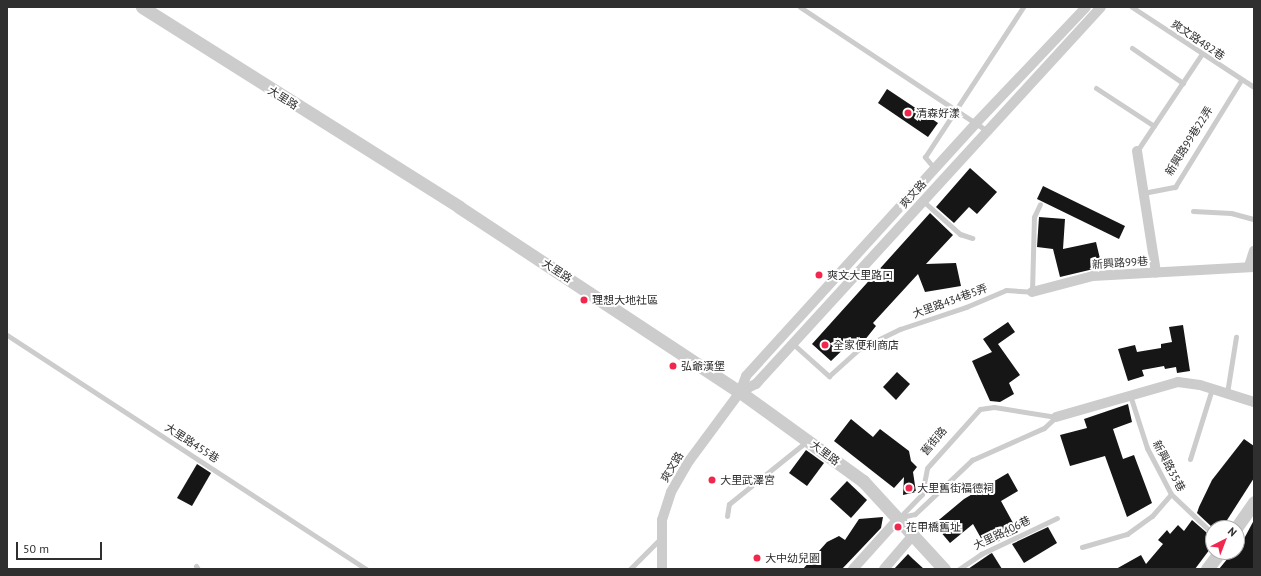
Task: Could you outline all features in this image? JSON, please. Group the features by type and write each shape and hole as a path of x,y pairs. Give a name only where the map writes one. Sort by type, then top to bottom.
{"street":[{"name":"大里路","path":"142,7 465,211 740,392 863,481 914,534 944,569"},
{"name":"爽文路","path":"662,569 660,539 665,506 677,480 740,392 746,376 935,170 977,122 1086,7"},
{"name":"爽文路","path":"740,392 756,384 1101,7"},
{"path":"1137,151 1156,273"},
{"path":"1252,267 1254,251"},
{"name":"新興路99巷","path":"1032,292 1093,276 1252,267"},
{"name":"舊街路","path":"1056,417 1130,394 1178,382 1212,389 1254,402"},
{"path":"1242,520 1254,502"},
{"path":"853,569 899,518"},
{"path":"884,569 914,534"},
{"path":"1207,569 1214,560"}],"lane":[{"path":"800,7 958,109 988,131"},
{"path":"935,170 925,157 958,109 1023,7"},
{"name":"爽文路482巷","path":"1132,7 1201,55 1254,87"},
{"path":"1132,48 1183,83"},
{"path":"1137,151 1201,55"},
{"name":"新興路99巷22弄","path":"1143,193 1175,187 1241,80"},
{"path":"1096,88 1154,126"},
{"path":"923,201 960,234 972,238"},
{"path":"1032,292 1034,217 1040,204"},
{"path":"1193,210 1231,213 1254,219"},
{"name":"大里路434巷5弄","path":"792,343 828,376 859,349 877,341 1006,290 1032,292"},
{"name":"大里路455巷","path":"7,335 366,569"},
{"path":"1227,393 1236,337"},
{"path":"1190,459 1212,389"},
{"name":"新興路35巷","path":"1130,394 1147,448 1171,494 1205,526"},
{"name":"舊街路","path":"899,518 922,494 927,468 980,409 994,407 1056,417"},
{"name":"舊街路","path":"899,518 915,514 972,460 1044,428 1056,417"},
{"path":"727,516 729,504 808,441"},
{"path":"1082,547 1127,534 1152,516 1171,494"},
{"name":"大里路406巷","path":"959,569 981,554 1056,518"},
{"path":"630,569 660,539"}],"building":[{"name":"清森好漾","path":"887,89 938,123 928,137 878,103"},
{"path":"970,168 997,192 977,214 969,207 954,223 936,207"},
{"path":"1043,186 1125,226 1119,239 1037,199"},
{"path":"930,213 953,235 926,264 956,263 961,286 925,292 918,274 873,323 876,326 864,341 852,341 831,361 812,344"},
{"path":"1039,217 1065,219 1063,249 1096,242 1102,267 1060,277 1053,249 1037,247"},
{"path":"1008,322 1015,332 998,344 1020,375 1009,383 1014,394 1000,402 990,401 972,361 992,352 983,339"},
{"path":"1183,325 1190,371 1177,373 1176,367 1165,369 1164,366 1142,370 1144,376 1128,381 1118,349 1135,345 1137,352 1161,348 1161,344 1172,342 1169,327"},
{"path":"897,372 910,384 896,400 883,387"},
{"path":"1128,404 1132,422 1113,429 1123,459 1134,455 1152,503 1127,517 1105,456 1070,466 1060,435 1087,428 1084,419"},
{"path":"851,419 873,437 880,429 909,451 911,461 917,467 913,472 916,492 903,495 904,477 894,488 834,441"},
{"path":"1244,439 1254,446 1254,478 1227,520 1205,520 1197,513 1212,480"},
{"path":"806,450 824,463 807,486 789,473"},
{"path":"197,464 211,473 192,506 177,498"},
{"path":"1008,473 1018,491 1001,501 1018,532 986,547 973,524 950,543 934,524 964,499"},
{"path":"847,481 867,500 851,518 830,499"},
{"path":"883,517 881,528 842,569 803,569 827,542 839,536 845,540 859,519"},
{"path":"1192,520 1205,531 1205,556 1195,569 1116,569 1141,555 1146,564 1163,544 1158,540 1167,530 1170,534 1178,525 1184,531"},
{"path":"1254,520 1254,569 1219,569 1226,560 1245,560 1245,537"},
{"path":"1048,527 1057,543 1024,563 1012,544"},
{"path":"992,553 1002,569 968,569 990,554"},
{"path":"908,554 913,559 924,569 894,569"}],"place":[{"name":"清森好漾","path":"908,113"},
{"name":"爽文大里路口","path":"819,275"},
{"name":"理想大地社區","path":"584,300"},
{"name":"全家便利商店","path":"825,345"},
{"name":"弘爺漢堡","path":"673,366"},
{"name":"大里武澤宮","path":"712,480"},
{"name":"大里舊街福德祠","path":"909,488"},
{"name":"花甲橋舊址","path":"898,527"},
{"name":"大中幼兒園","path":"757,558"}]}
